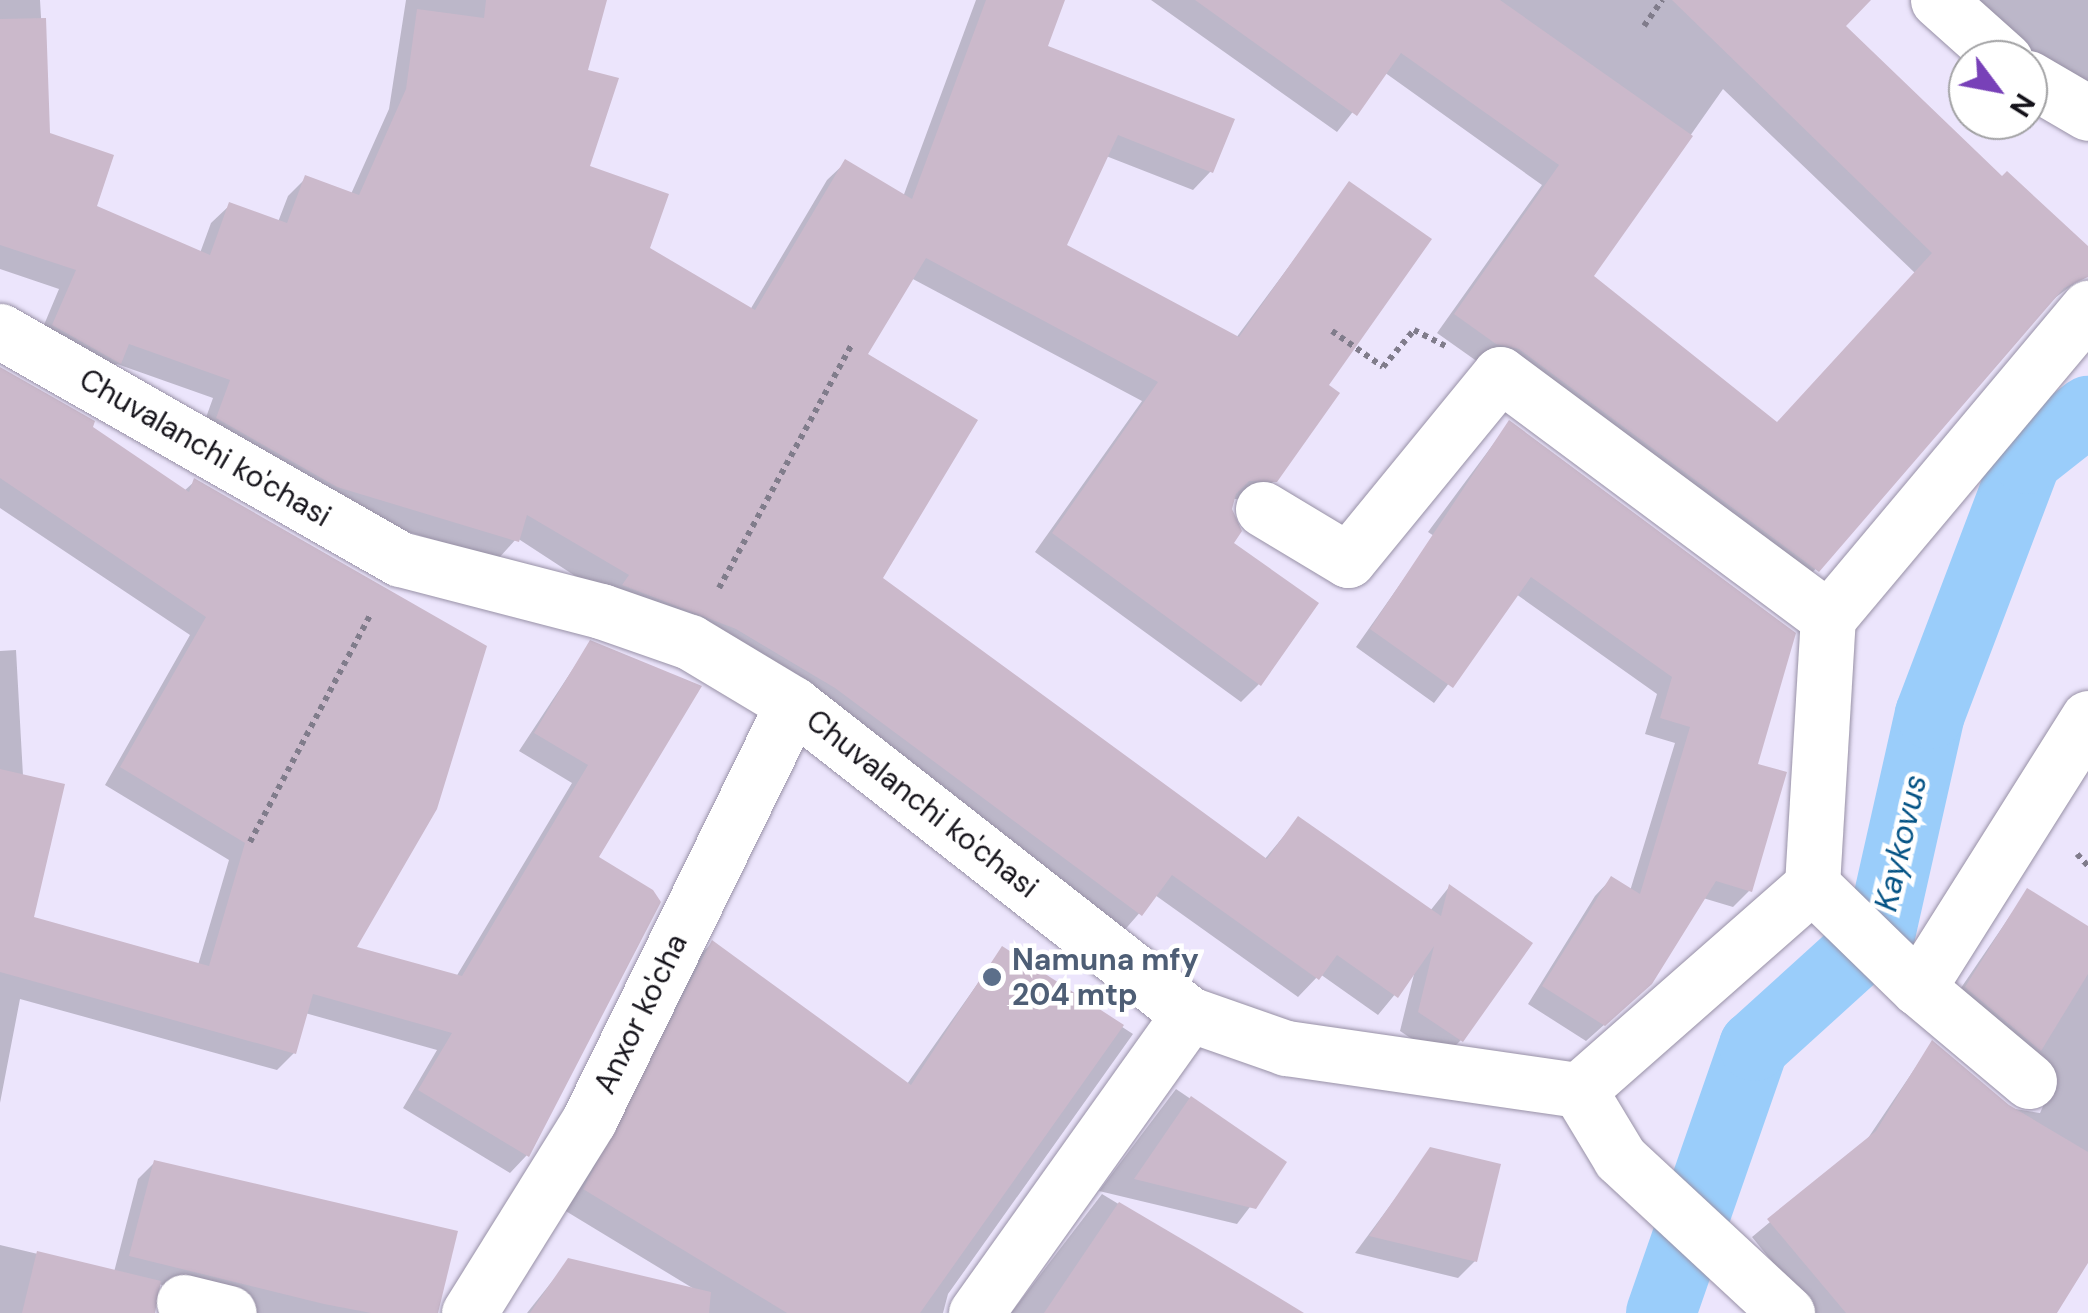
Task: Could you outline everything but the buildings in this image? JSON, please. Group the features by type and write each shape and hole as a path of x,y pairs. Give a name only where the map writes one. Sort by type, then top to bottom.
{"street":[{"path":"1938,0 1983,40"},
{"path":"2048,90 2088,113"},
{"path":"1788,1313 1620,1158 1579,1090 1814,888 1828,618 2088,308"},
{"name":"Chuvalanchi ko'chasi","path":"0,331 400,559 601,610 690,642 793,704 1190,1014 1286,1048 1579,1090"},
{"path":"1264,509 1348,560 1500,374 1828,618"},
{"name":"Anxor ko'cha","path":"469,1313 590,1120 793,704"},
{"path":"1913,985 2088,718"},
{"path":"1814,888 1913,985 2029,1080"},
{"path":"976,1313 1190,1014"}],"path":[{"path":"1644,26 1662,0"},
{"path":"1332,331 1384,368 1414,330 1500,374"},
{"path":"690,642 851,346"},
{"path":"250,842 400,559"}],"waterway":[{"name":"Kaykovus","path":"1661,1313 1754,1046 1881,931 1930,714 2027,459 2088,411"}],"place":[{"name":"Namuna mfy 204 mtp","path":"992,977"}]}
